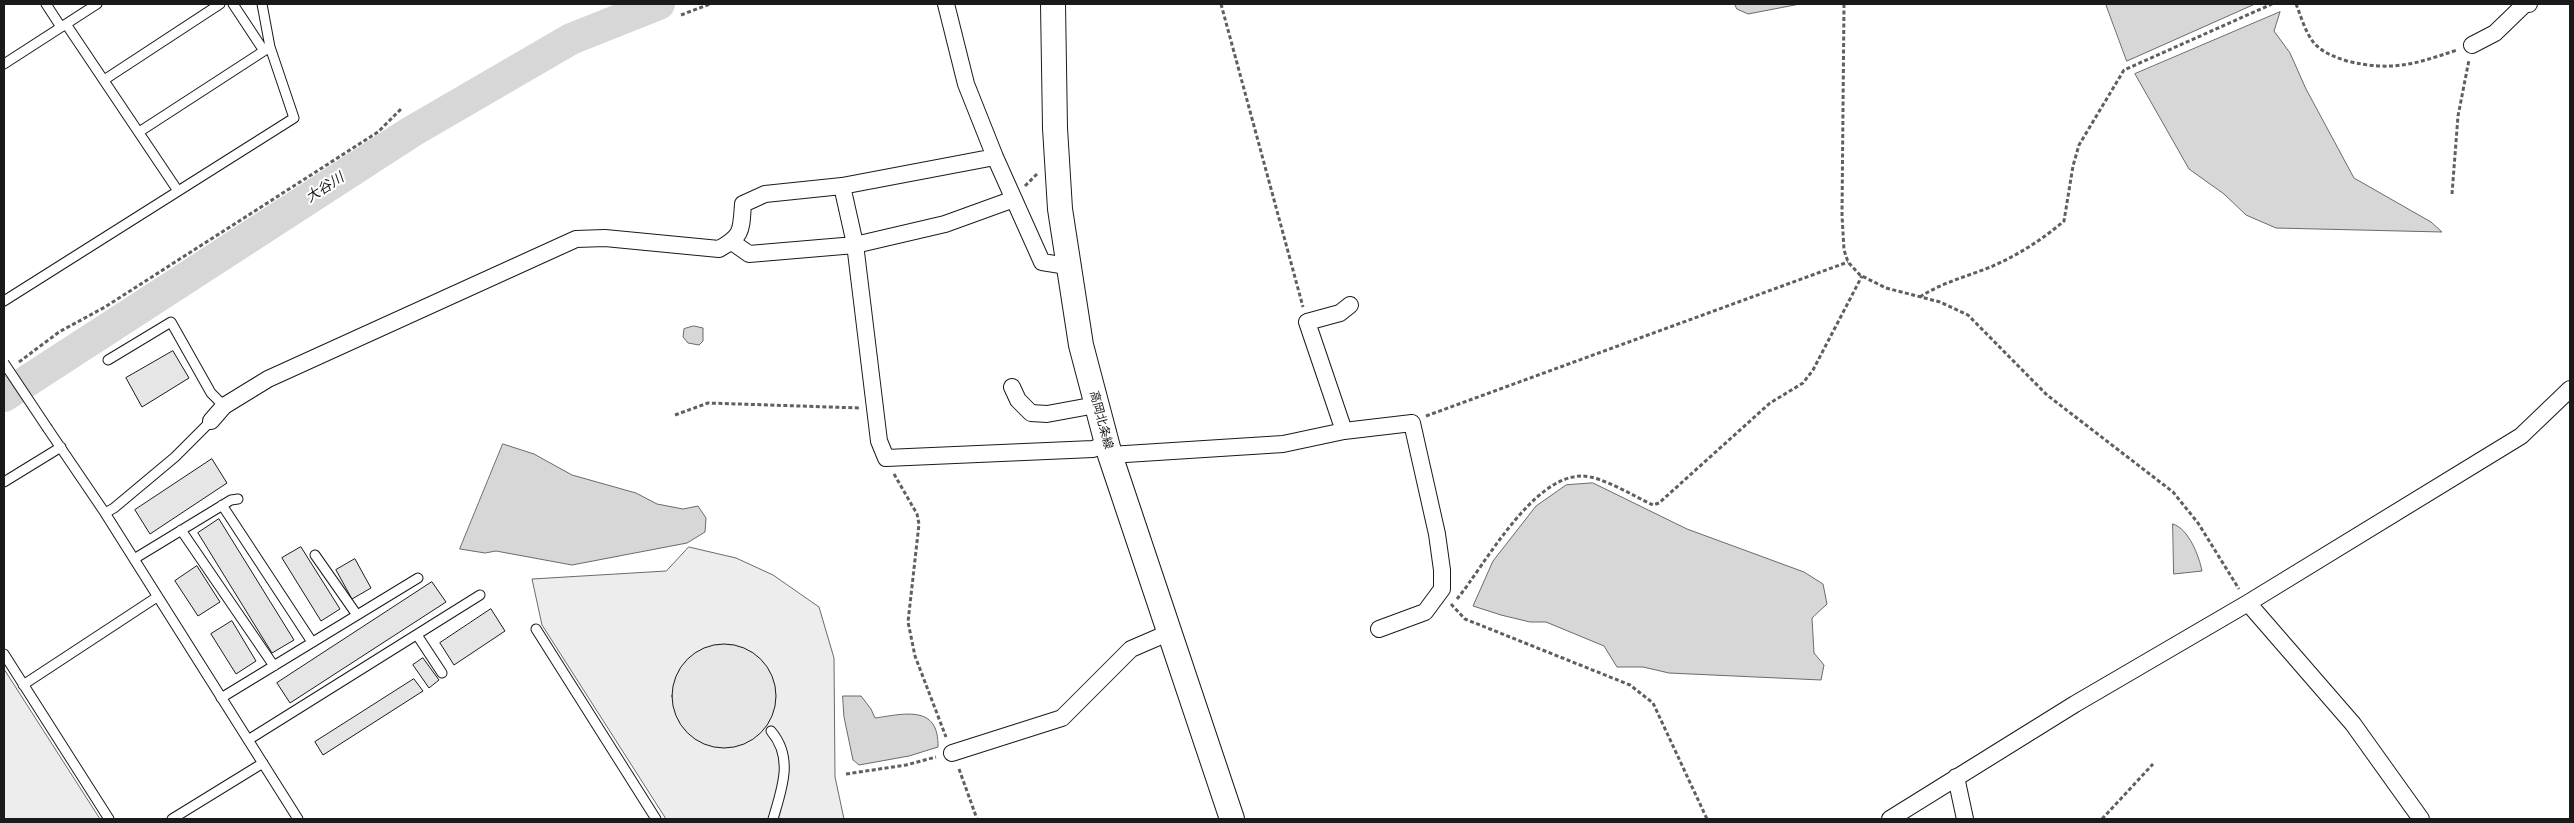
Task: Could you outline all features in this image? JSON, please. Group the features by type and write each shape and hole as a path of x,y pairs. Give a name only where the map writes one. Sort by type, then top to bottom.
{"main road":[{"name":"高岡北条線","path":"1053,4 1057,163 1068,266 1081,345 1108,450 1232,819"}],"street":[{"path":"946,4 966,84 995,157 1042,262 1068,266"},
{"path":"2472,45 2495,32 2525,4 2529,4"},
{"path":"212,421 224,406 268,379 405,315 576,239 605,238 719,249 732,242 740,233 743,204 765,194 842,186 995,157"},
{"path":"842,186 851,218 855,245 879,441 886,458 1283,444 1344,431 1412,422 1437,534 1442,570 1442,589 1425,612 1379,628"},
{"path":"732,242 749,254 855,245 945,224 1013,196"},
{"path":"1344,431 1307,322 1340,313 1350,305"},
{"path":"1012,387 1018,400 1031,413 1047,414 1096,404"},
{"path":"1890,819 1956,777 2248,603 2521,436 2570,389"},
{"path":"2248,603 2353,724 2421,819"},
{"path":"952,753 1062,718 1131,649 1168,633"},
{"path":"1956,777 1964,819"}],"lane":[{"path":"46,4 64,25 104,80 178,191"},
{"path":"4,64 97,4"},
{"path":"104,80 220,4"},
{"path":"233,4 267,49"},
{"path":"4,301 294,118 267,49 262,4"},
{"path":"139,132 267,49"},
{"path":"108,360 171,322 211,394 224,406"},
{"path":"4,362 105,513 298,819"},
{"path":"105,513 114,508 175,457 212,421"},
{"path":"4,482 61,447"},
{"path":"134,559 222,505 231,500 238,499"},
{"path":"222,505 312,642"},
{"path":"181,530 274,666"},
{"path":"316,555 357,615"},
{"path":"221,698 418,578"},
{"path":"248,740 480,596"},
{"path":"23,685 157,597"},
{"path":"536,629 656,819"},
{"path":"417,635 442,673"},
{"path":"4,654 109,819"},
{"path":"771,731 780,742 784,753 783,781 773,819"},
{"path":"172,819 263,764"}],"path":[{"path":"681,15 710,4"},
{"path":"1221,4 1307,322"},
{"path":"1844,4 1842,216 1844,250 1848,262 1862,276 1886,288 1940,302 1968,315 2047,394 2173,492 2198,523 2248,603"},
{"path":"1919,297 1934,287 1989,268 2017,254 2050,233 2064,221 2072,166 2079,145 2124,70 2272,4"},
{"path":"2296,4 2310,36 2324,52 2368,66 2390,68 2406,65 2472,45 2458,116 2452,194"},
{"path":"17,364 59,332 105,307 378,132 402,108"},
{"path":"1013,196 1047,164 1057,163"},
{"path":"1412,422 1848,262"},
{"path":"1452,605 1504,532 1548,489 1582,476 1594,478 1653,505 1659,503 1770,404 1803,383 1813,370 1862,276"},
{"path":"675,415 708,403 874,408"},
{"path":"886,458 917,514 919,524 908,622 915,656 977,819"},
{"path":"1442,589 1452,605 1466,619 1630,685 1643,693 1653,703 1707,819"},
{"path":"846,774 906,765 952,753"},
{"path":"2102,819 2153,764"}],"shaded area":[{"path":"1735,4 1800,4 1748,14 1737,9"},
{"path":"2106,4 2255,4 2127,61"},
{"path":"2280,12 2274,31 2290,53 2306,89 2354,178 2431,222 2442,232 2276,228 2246,215 2224,194 2189,169 2135,74"},
{"path":"694,326 703,328 703,341 699,345 688,343 683,337 684,329"},
{"path":"503,444 534,454 572,475 636,493 657,504 683,509 698,506 706,518 705,532 687,543 572,565 496,551 485,553 460,549"},
{"path":"1593,483 1687,529 1804,572 1823,584 1827,604 1812,618 1814,653 1824,665 1821,680 1669,673 1643,667 1617,667 1604,646 1546,622 1530,622 1473,606 1493,561 1536,506 1566,485"},
{"path":"2173,524 2184,531 2188,537 2196,551 2202,571 2174,574"},
{"path":"689,547 736,558 773,575 819,607 834,658 835,777 844,819 666,819 542,625 532,579 666,571"},
{"path":"4,669 100,819 4,819"},
{"path":"843,696 861,696 875,718 908,714 926,718 933,724 937,733 938,747 909,756 859,765 853,760 844,717"}],"building":[{"path":"173,351 189,378 142,407 126,378"},
{"path":"212,459 227,483 150,534 135,510"},
{"path":"219,519 294,640 272,653 198,533"},
{"path":"301,547 340,609 321,621 282,558"},
{"path":"355,559 371,588 352,599 336,570"},
{"path":"197,566 220,602 198,616 175,581"},
{"path":"432,582 446,602 290,703 277,683"},
{"path":"491,609 505,631 454,665 440,643"},
{"path":"232,621 256,661 236,674 211,634"},
{"path":"724,644 744,648 753,652 761,659 768,667 772,676 776,696 772,716 768,725 761,733 753,740 744,744 724,748 704,744 695,740 687,733 680,725 676,716 672,696 676,676 680,667 687,659 695,652 704,648"},
{"path":"423,658 439,680 429,688 413,665"},
{"path":"414,679 423,691 323,755 315,742"}],"waterway":[{"name":"大谷川","path":"4,396 411,132 571,39 659,4"}]}
